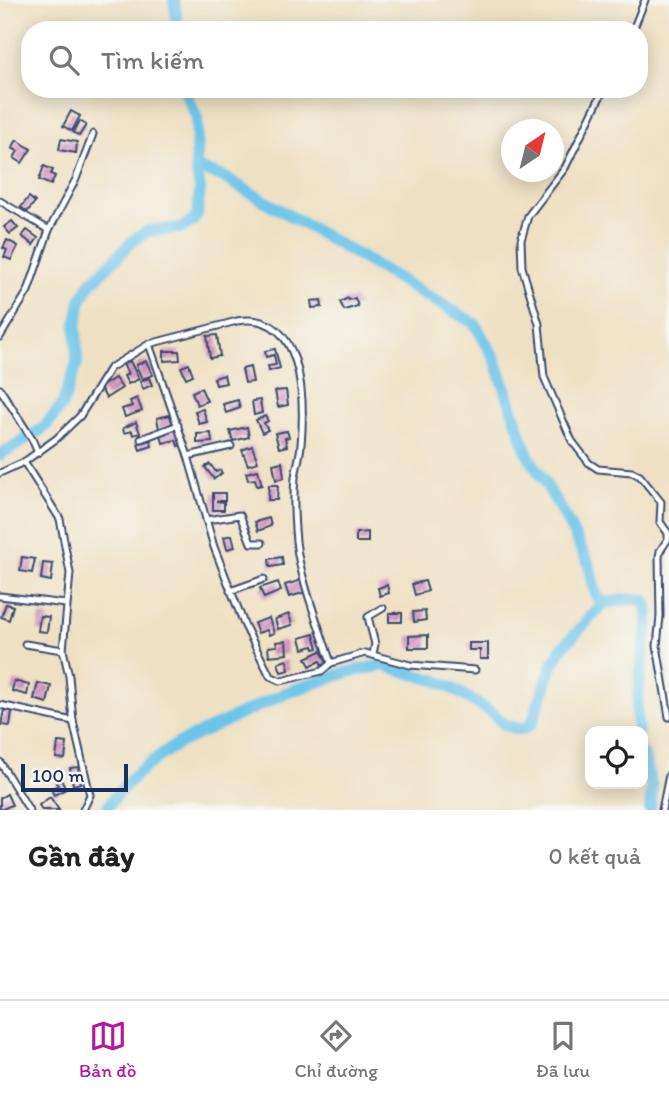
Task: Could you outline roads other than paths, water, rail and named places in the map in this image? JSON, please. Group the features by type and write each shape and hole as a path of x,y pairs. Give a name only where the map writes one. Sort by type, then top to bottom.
{"street":[{"path":"637,21 645,0"},
{"path":"600,98 565,168 528,216 521,240 522,267 538,324 544,377 572,441 589,463 598,469 632,472 640,476 661,502 660,522 668,533 668,540 659,557 660,616 657,646 669,717"},
{"path":"0,337 28,291 49,230 76,179 93,134"},
{"path":"0,201 49,230"},
{"path":"0,472 24,462 51,444 80,416 108,369 149,344 250,319 268,323 276,328 291,348 301,396 301,445 295,477 296,545 331,663"},
{"path":"149,344 178,425 230,591 270,676 281,681 323,671 331,663 358,654 373,654 405,665 475,670"},
{"path":"0,389 38,453"},
{"path":"141,439 178,425"},
{"path":"188,456 231,446"},
{"path":"24,462 62,526 70,573 63,650 69,676 73,721 90,796 82,809"},
{"path":"206,520 240,515 251,543 262,543"},
{"path":"230,591 264,579"},
{"path":"0,596 66,604"},
{"path":"373,654 375,644 368,617 383,608"},
{"path":"24,644 63,650"},
{"path":"0,705 73,721"},
{"path":"0,762 29,810"},
{"path":"662,810 669,775"}],"waterway":[{"path":"174,0 177,21"},
{"path":"0,455 45,427 62,405 77,363 76,327 81,300 90,284 133,241 148,231 181,228 192,222 197,215 200,189 196,168 197,118 188,98"},
{"path":"196,168 222,176 475,324 495,359 528,455 562,511 589,564 596,595 604,603 645,600 648,624 637,701 638,726"},
{"path":"106,810 121,790 140,772 181,742 288,692 348,672 384,665 437,681 491,712 504,724 518,729 526,728 532,723 552,666 561,649 604,603"},
{"path":"648,772 652,787 650,810"}]}
